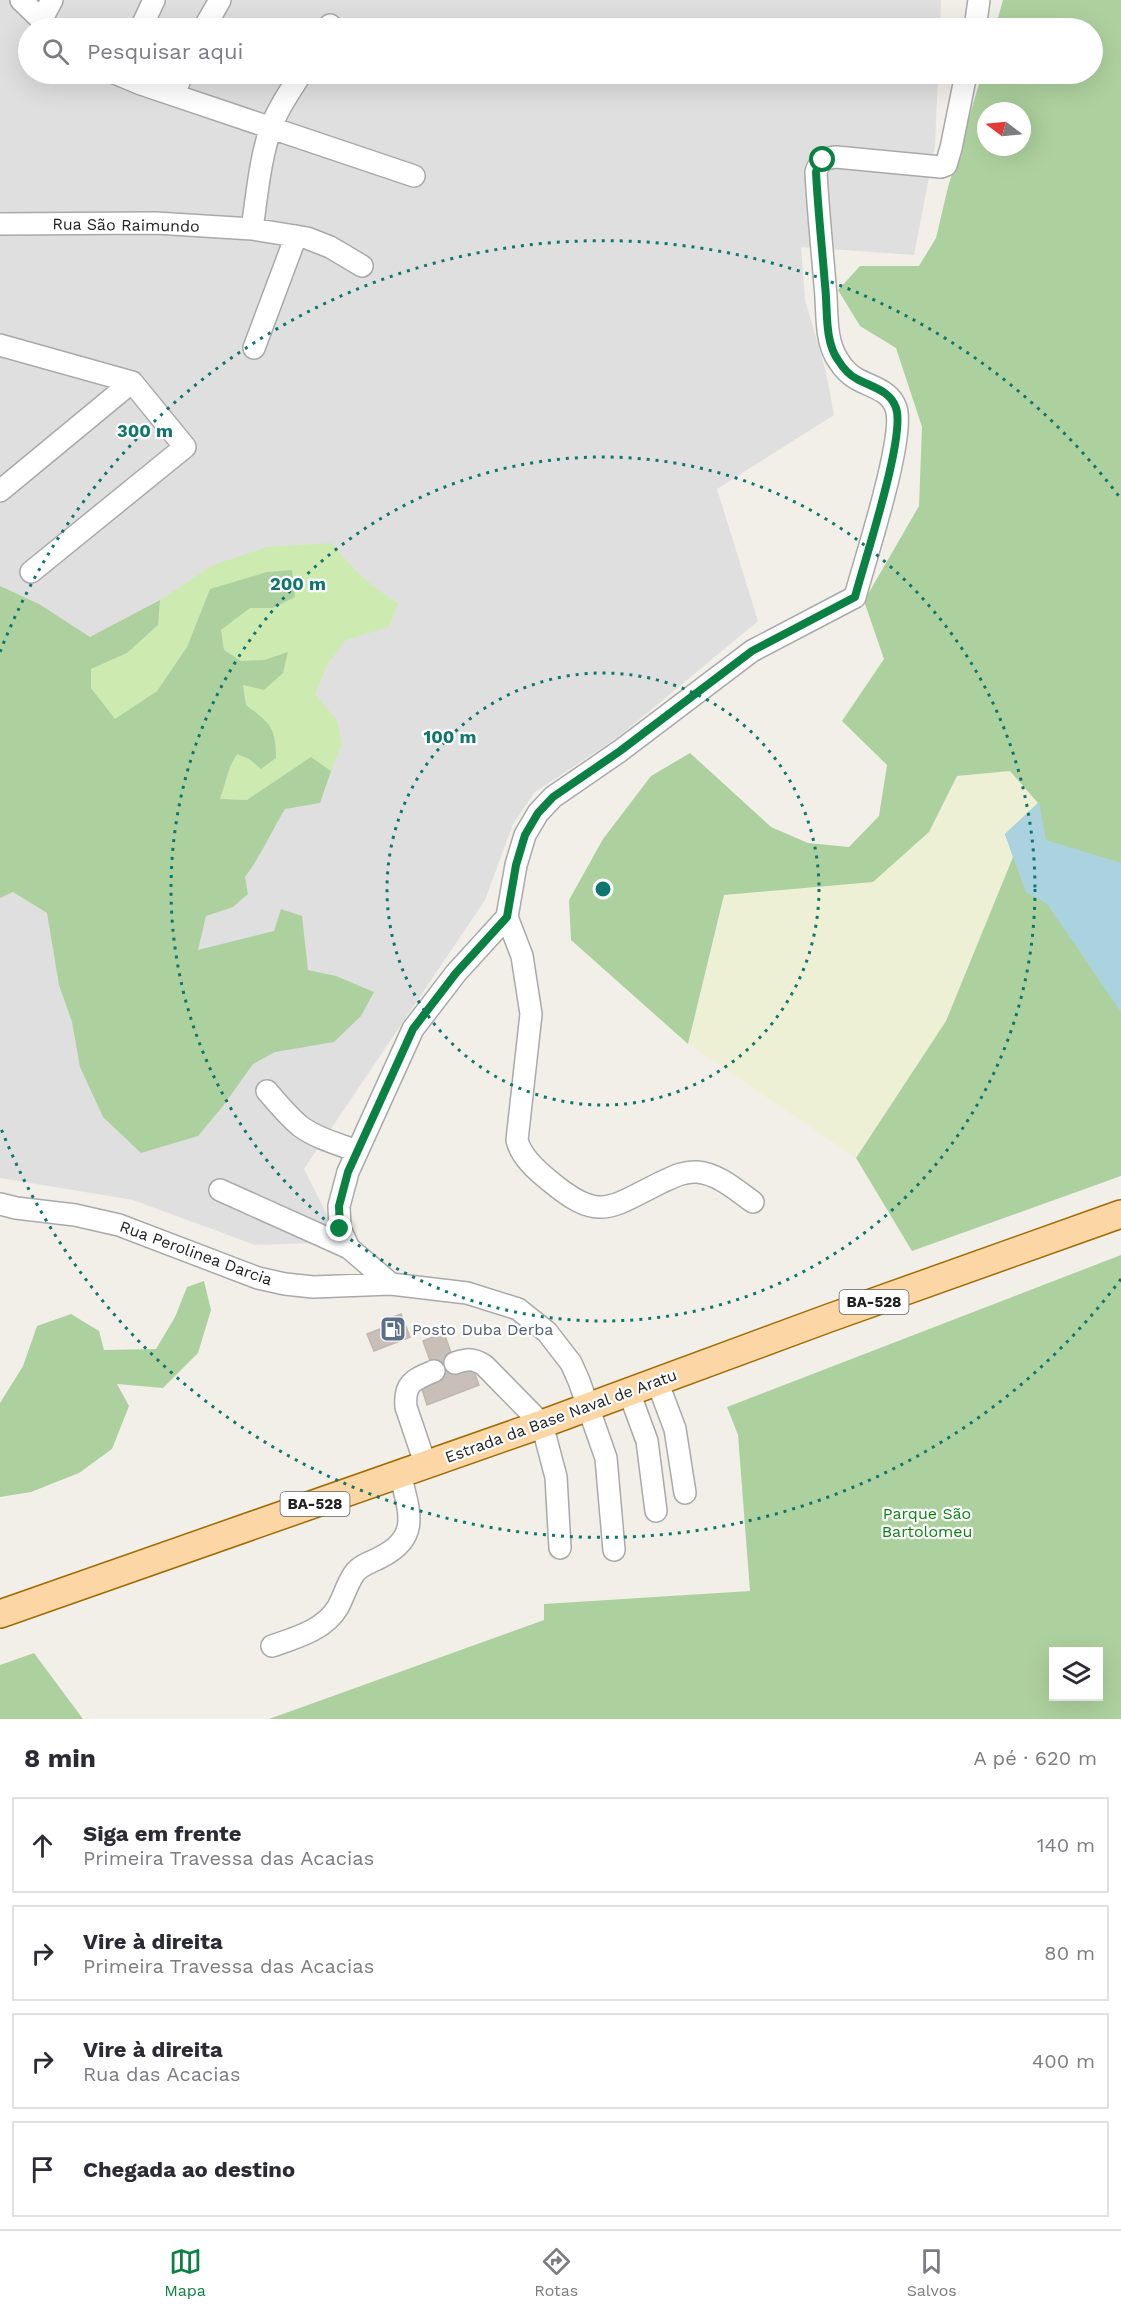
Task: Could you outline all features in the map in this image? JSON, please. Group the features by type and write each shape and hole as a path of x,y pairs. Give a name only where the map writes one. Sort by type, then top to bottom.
{"main road":[{"name":"Estrada da Base Naval de Aratu","path":"0,1614 426,1466 1121,1214"}],"street":[{"path":"21,0 39,18"},
{"path":"48,18 52,0"},
{"path":"146,18 154,0"},
{"path":"210,18 220,0"},
{"path":"976,18 979,0"},
{"path":"145,84 414,176"},
{"path":"174,95 178,84"},
{"path":"252,229 264,153 271,127 295,84"},
{"path":"753,1202 724,1181 696,1172 677,1175 616,1205 594,1208 561,1191 526,1158 517,1140 531,1014 522,956 507,917 516,865 525,835 538,813 553,797 620,751 752,651 855,597 888,477 898,424 896,408 891,399 879,389 856,379 846,371 831,348 819,238 816,172 819,163 823,160 836,157 946,165 964,84"},
{"name":"Rua São Raimundo","path":"0,224 156,223 252,229 296,236 330,247 362,266"},
{"path":"254,348 296,236"},
{"path":"0,345 132,382 185,447 31,572"},
{"path":"0,491 132,382"},
{"path":"391,1284 349,1248 340,1229 339,1206 348,1172 413,1029 456,973 507,917"},
{"path":"267,1091 288,1116 302,1127 313,1134 357,1151"},
{"path":"220,1190 349,1248"},
{"name":"Rua Perolinea Darcia","path":"0,1204 119,1224 258,1278 285,1284 313,1287 391,1284 467,1293 518,1309 547,1332 561,1348 575,1372 589,1407 606,1458 614,1550"},
{"path":"454,1363 467,1359 476,1360 484,1365 542,1424 556,1477 560,1548"},
{"path":"426,1466 406,1407 405,1397 414,1379 434,1371"},
{"path":"657,1381 675,1429 685,1493"},
{"path":"629,1392 647,1441 656,1511"},
{"path":"272,1646 315,1629 331,1617 338,1608 355,1572 399,1547 408,1529 410,1516 400,1474"}],"shaded area":[{"path":"0,0 941,0 940,18 18,18 18,84 938,84 935,146 914,255 801,247 805,300 826,372 834,415 717,489 758,621 617,738 535,792 513,824 485,900 304,1169 341,1242 255,1245 133,1200 0,1178"}],"green space":[{"path":"1003,0 1121,0 1121,1176 912,1251 856,1158 946,1021 1013,857 1005,834 1038,803 1010,771 957,776 929,832 873,882 724,895 688,1044 571,940 569,900 603,839 651,776 690,753 771,827 808,843 849,847 879,816 887,765 842,721 884,659 864,601 919,506 922,427 896,348 860,326 838,290 860,266 919,266 936,238 948,187 979,84 1103,84 1103,18 998,18"},
{"path":"331,543 370,583 398,603 389,627 346,640 327,665 315,694 337,720 342,744 331,771 311,758 247,800 220,799 230,767 237,754 249,759 261,769 276,758 273,733 266,722 246,705 243,684 287,653 264,660 241,661 224,650 221,630 250,608 273,608 210,589 187,647 157,691 115,719 91,688 91,669 127,653 158,625 160,600 213,565 267,547"},
{"path":"292,570 295,597 273,608 250,608 221,630 224,650 241,661 264,660 288,652 283,673 264,690 243,685 246,705 266,722 273,732 276,758 261,769 249,759 237,754 230,767 220,799 247,800 311,757 331,771 320,803 285,809 245,877 248,894 233,907 206,916 198,950 274,931 281,909 302,916 308,970 336,976 374,992 361,1016 334,1042 275,1052 253,1064 198,1136 141,1153 103,1117 80,1067 72,1022 59,985 47,913 13,892 0,898 0,586 39,604 90,637 160,600 158,625 127,653 91,669 91,688 115,719 157,691 187,647 210,589 267,572"},
{"path":"1010,771 1039,802 1005,834 1013,857 946,1021 856,1158 688,1044 724,895 873,882 929,832 957,776"},
{"name":"Parque São Bartolomeu","path":"1121,1255 1121,1719 269,1719 544,1620 544,1604 750,1591 738,1435 727,1407"},
{"path":"204,1281 211,1310 198,1353 163,1388 117,1384 129,1406 112,1449 79,1473 31,1492 0,1497 0,1403 23,1366 37,1326 71,1314 99,1331 104,1350 156,1349 175,1317 187,1287"},
{"path":"34,1653 83,1719 0,1719 0,1665"}],"water":[{"path":"1039,802 1046,840 1121,863 1121,1012 1047,904 1026,892 1005,834"}],"building":[{"name":"Posto Duba Derba","path":"401,1314 410,1337 374,1351 367,1334 393,1324 391,1318"},
{"path":"444,1333 458,1372 472,1366 479,1385 427,1405 421,1386 437,1380 423,1341"}],"place":[{"name":"Posto Duba Derba","path":"393,1329"}],"route":[{"path":"340,1229 339,1206 348,1172 413,1029 456,973 507,917 516,865 525,835 538,813 553,797 620,751 752,651 855,597 893,457 898,424 896,408 891,399 879,389 856,379 846,371 831,348 819,238 816,172 819,163 823,160"}]}
